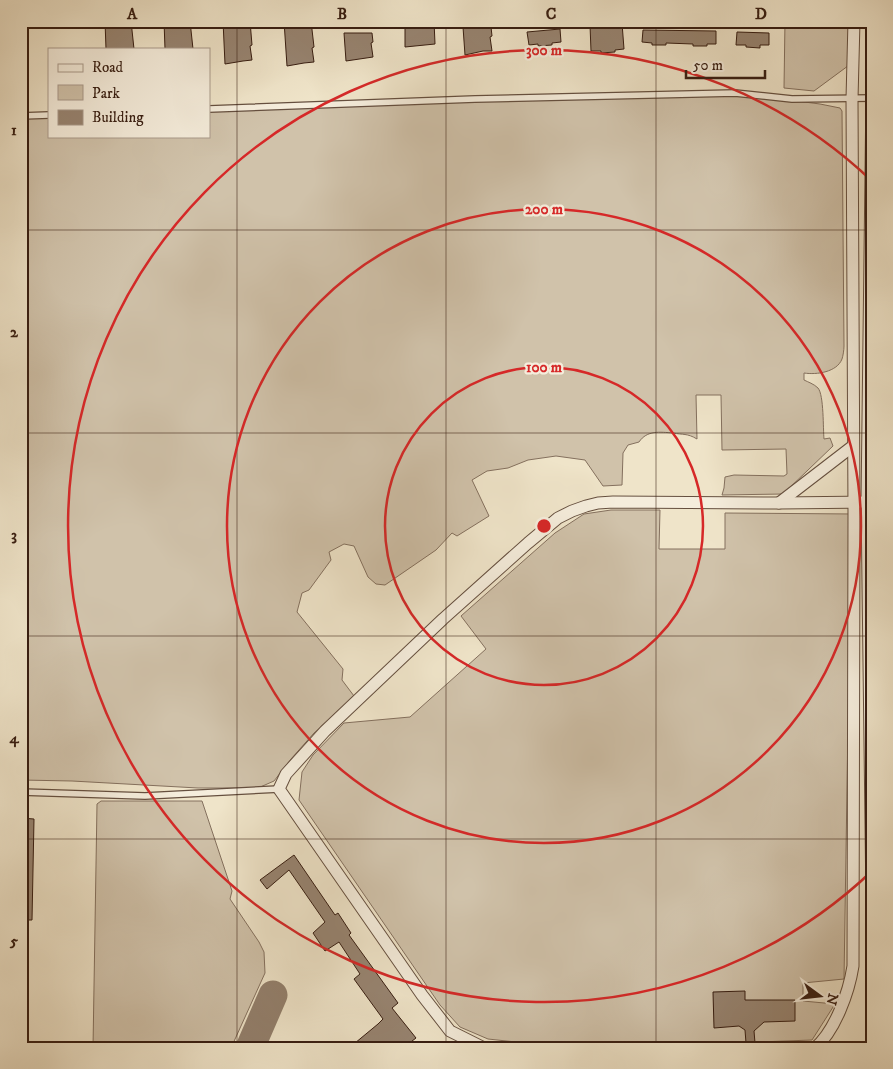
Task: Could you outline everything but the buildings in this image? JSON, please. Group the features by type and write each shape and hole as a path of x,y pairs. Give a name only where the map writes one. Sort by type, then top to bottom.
{"street":[{"path":"815,1048 832,1028 846,996 853,966 854,502 852,99 854,21"},
{"path":"872,90 869,502 872,904"},
{"path":"779,503 853,446"},
{"path":"484,1048 450,1030 422,995 279,789 286,774 326,730 444,619 558,518 586,506 613,502 869,502"}],"lane":[{"path":"210,109 475,99 735,93 792,99 872,98"},
{"path":"21,116 48,115"},
{"path":"21,792 145,796 279,789"}],"green space":[{"path":"785,21 859,21 856,60 814,91 784,88"},
{"path":"735,93 840,108 842,111 844,346 842,359 836,367 826,372 804,373 804,380 813,384 820,392 824,439 830,438 833,446 783,494 722,495 725,477 734,475 784,476 787,474 786,449 722,450 721,395 696,395 697,439 685,434 663,432 646,435 639,442 628,445 623,453 622,485 603,486 585,460 556,456 528,460 508,468 487,471 472,480 489,516 457,536 452,533 436,550 385,585 376,584 368,577 354,546 344,544 329,552 331,560 309,590 302,593 297,612 343,669 342,680 354,696 314,733 274,781 258,788 198,788 21,780 21,116 48,115 48,138 210,138 210,109"},
{"path":"611,510 660,510 659,549 725,549 725,513 854,514 849,661 844,979 803,983 803,1001 835,1004 812,1040 562,1047 488,1039 460,1027 440,1005 299,800 302,772 313,755 344,723 410,717 486,649 461,616 555,533 584,514"},
{"path":"101,801 202,801 232,891 230,899 264,952 265,973 231,1048 93,1048 97,804"}],"taxiway":[{"path":"250,1048 273,995"}]}
